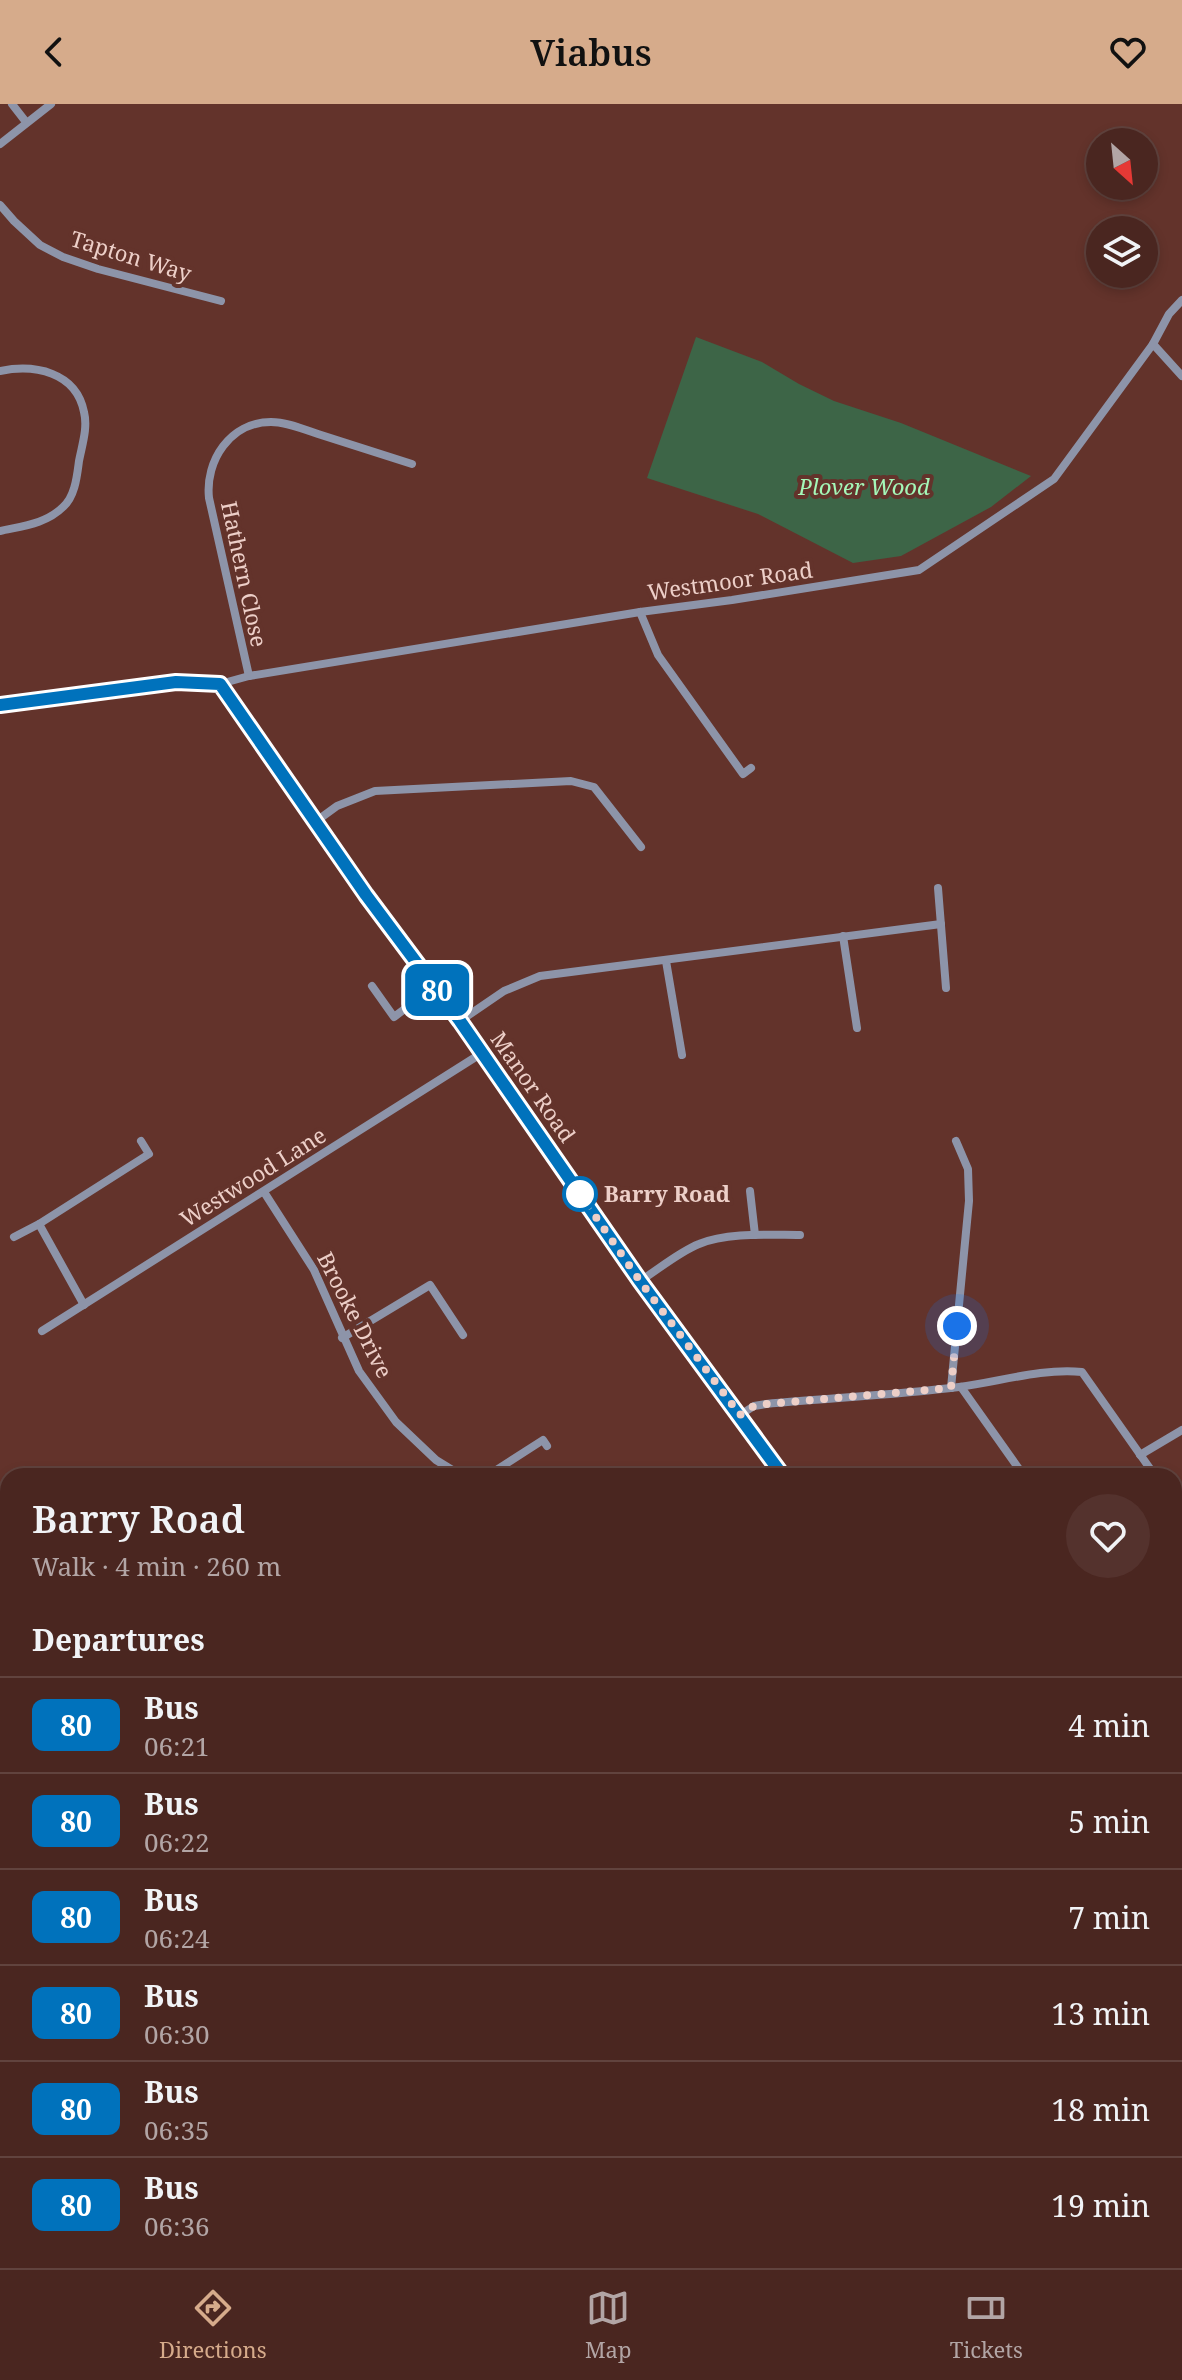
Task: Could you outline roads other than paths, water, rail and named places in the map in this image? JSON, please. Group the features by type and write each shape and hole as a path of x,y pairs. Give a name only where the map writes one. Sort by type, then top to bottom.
{"street":[{"path":"12,104 26,122"},
{"path":"0,144 51,104"},
{"name":"Tapton Way","path":"0,205 40,245 63,257 221,301"},
{"name":"Westmoor Road","path":"220,684 249,676 640,612 919,570 1054,479 1153,344 1169,314 1182,300"},
{"path":"1153,344 1182,376"},
{"path":"0,371 27,368 67,380 78,394 85,414 85,431 73,489 65,506 28,526 0,531"},
{"name":"Hathern Close","path":"249,676 209,498 210,470 218,451 242,430 272,422 412,464"},
{"path":"640,612 666,667 743,774 751,768"},
{"path":"0,705 176,682 220,684"},
{"name":"Manor Road","path":"220,684 640,1281 777,1468"},
{"path":"315,822 337,806 375,791 571,781 594,787 641,847"},
{"path":"938,888 946,988"},
{"path":"460,1021 504,991 540,976 941,924"},
{"path":"843,936 857,1028"},
{"path":"666,961 682,1055"},
{"path":"372,986 394,1017 434,987"},
{"name":"Westwood Lane","path":"42,1331 482,1053"},
{"path":"14,1237 149,1154 141,1141"},
{"path":"956,1141 968,1169 969,1201 956,1387 1018,1468"},
{"path":"750,1191 755,1235"},
{"name":"Brooke Drive","path":"264,1192 314,1270 359,1371 396,1422 436,1460 449,1468"},
{"path":"39,1224 84,1305"},
{"path":"640,1281 695,1245 709,1240 755,1235 800,1235"},
{"path":"342,1338 430,1285 463,1335"},
{"path":"740,1415 754,1406 766,1404 956,1387 1043,1373 1082,1372 1150,1468"},
{"path":"1140,1455 1182,1430"},
{"path":"499,1468 543,1440 547,1446"}],"place":[{"name":"Barry Road","path":"580,1194"}],"park label":[{"name":"Plover Wood","path":"864,487"}]}
